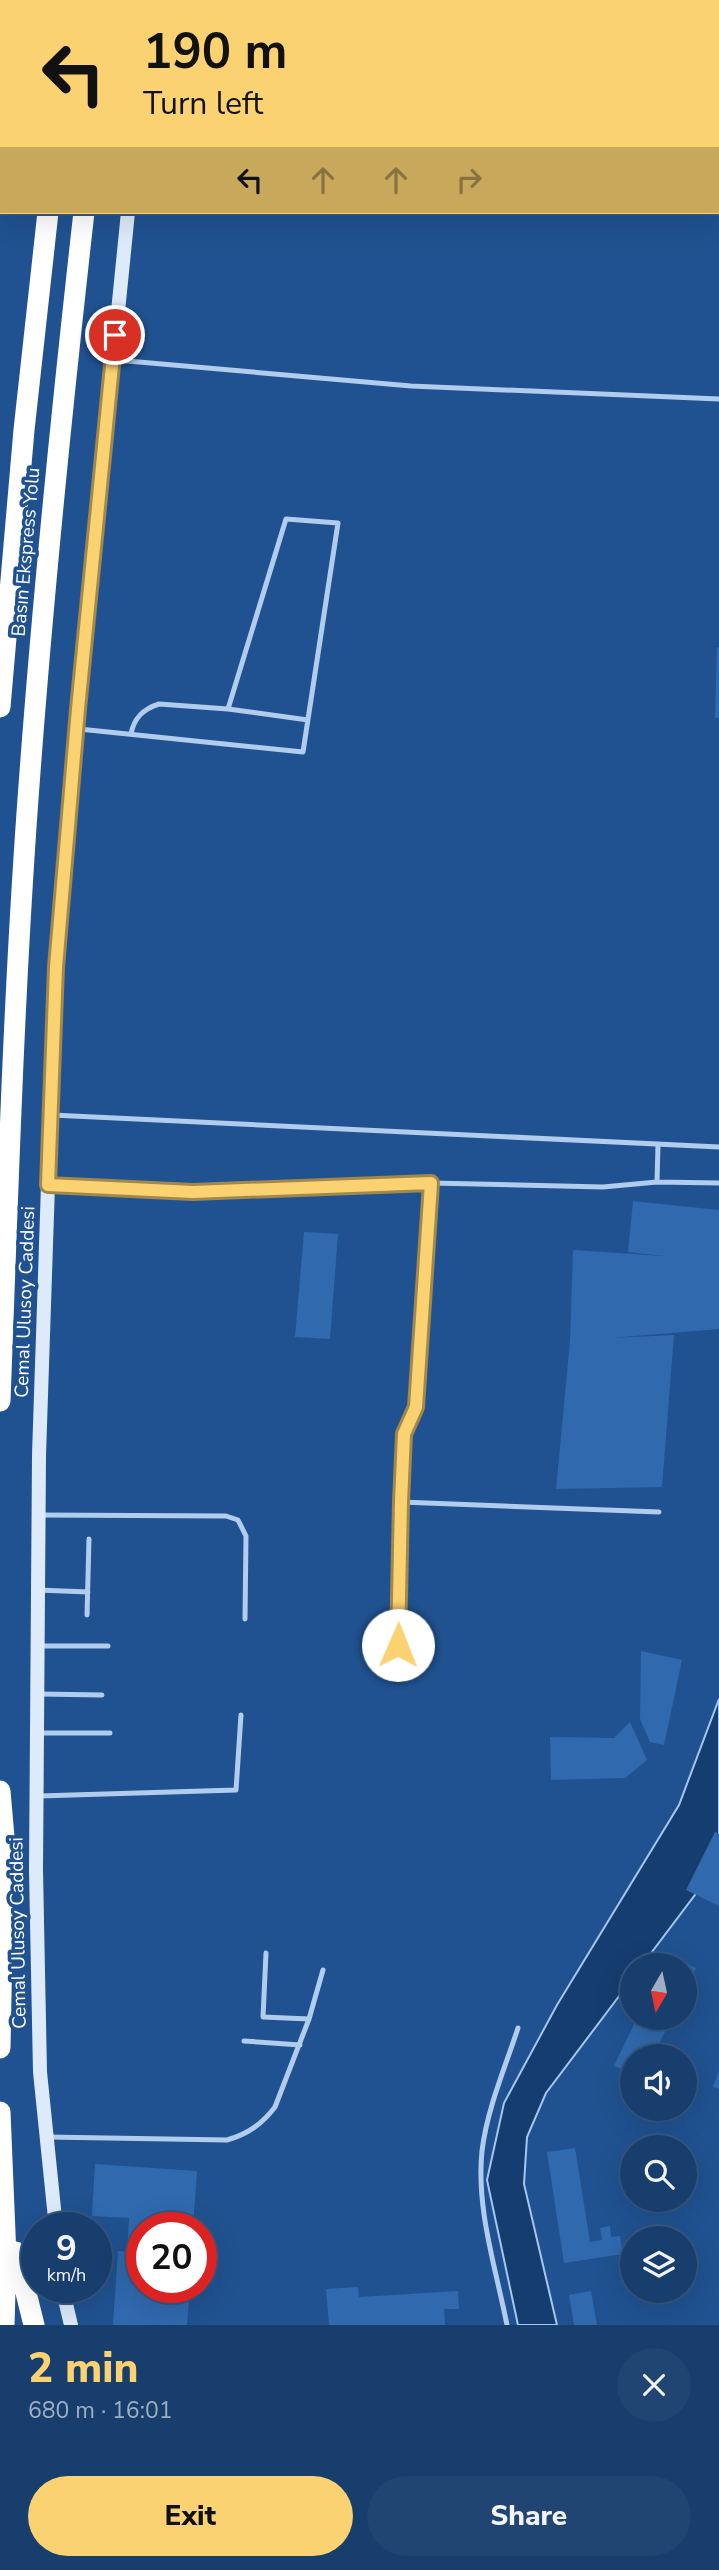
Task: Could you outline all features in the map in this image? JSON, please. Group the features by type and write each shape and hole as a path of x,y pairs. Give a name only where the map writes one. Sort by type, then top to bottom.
{"highway":[{"name":"Basın Ekspress Yolu","path":"0,707 24,430 48,214"},
{"name":"Basın Ekspress Yolu","path":"0,1401 21,908 30,774 66,365 84,214"},
{"path":"0,1791 4,1850 0,2048"},
{"path":"0,2112 6,2257 4,2325"},
{"path":"0,2132 14,2246 34,2325"}],"main road":[{"name":"Cemal Ulusoy Caddesi","path":"54,2212 40,2072 36,1646 56,967 128,214"},
{"path":"66,2303 71,2325"}],"lane":[{"path":"113,360 411,386 719,399"},
{"path":"77,728 303,752 338,523 286,519 228,709"},
{"path":"131,734 138,716 159,704 228,709 308,720"},
{"path":"52,1115 719,1147"},
{"path":"657,1182 658,1144"},
{"path":"48,1185 193,1192 431,1183 603,1187 657,1182 719,1183"},
{"path":"408,1671 398,1645 404,1434 416,1407 431,1183"},
{"path":"401,1502 659,1512"},
{"path":"38,1515 226,1516 238,1520 246,1536 245,1619"},
{"path":"87,1615 89,1539"},
{"path":"37,1590 88,1592"},
{"path":"36,1646 108,1646"},
{"path":"36,1694 102,1695"},
{"path":"36,1796 236,1790 241,1715"},
{"path":"36,1733 110,1733"},
{"path":"266,1953 263,2017 309,2019"},
{"path":"47,2137 227,2140 258,2126 275,2107 300,2045 323,1970"},
{"path":"508,2325 484,2208 481,2170 488,2121 518,2028"},
{"path":"243,2041 300,2045"}],"water":[{"path":"719,1699 719,1863 651,1953 620,1953 620,1995 546,2093 527,2137 524,2184 557,2325 518,2325 487,2180 504,2103 557,2005 679,1805"}],"building":[{"path":"717,647 719,718 715,718"},
{"path":"633,1201 719,1210 719,1329 611,1338 674,1335 662,1487 556,1489 570,1341 573,1250 664,1256 628,1252"},
{"path":"304,1232 338,1234 330,1339 295,1337"},
{"path":"641,1651 682,1660 664,1745 650,1742 640,1719"},
{"path":"630,1722 647,1760 625,1778 551,1780 550,1737 614,1738"},
{"path":"715,1832 719,1834 719,1906 686,1890"},
{"path":"631,2030 666,2030 659,2044 625,2044"},
{"path":"620,2053 620,2068 614,2066"},
{"path":"719,2071 719,2089 713,2087"},
{"path":"575,2148 590,2242 602,2240 600,2228 610,2226 611,2237 620,2236 620,2254 564,2263 547,2152"},
{"path":"95,2164 197,2171 194,2212 126,2212 126,2218 112,2217 112,2212 92,2212"},
{"path":"118,2251 126,2252 126,2303 189,2303 187,2325 113,2325"},
{"path":"358,2287 359,2297 458,2291 459,2309 444,2309 445,2325 329,2325 326,2289"},
{"path":"591,2291 597,2325 574,2325 569,2295"}],"route":[{"path":"115,335 56,967 48,1185 193,1192 431,1183 416,1407 404,1434 398,1645"}]}
